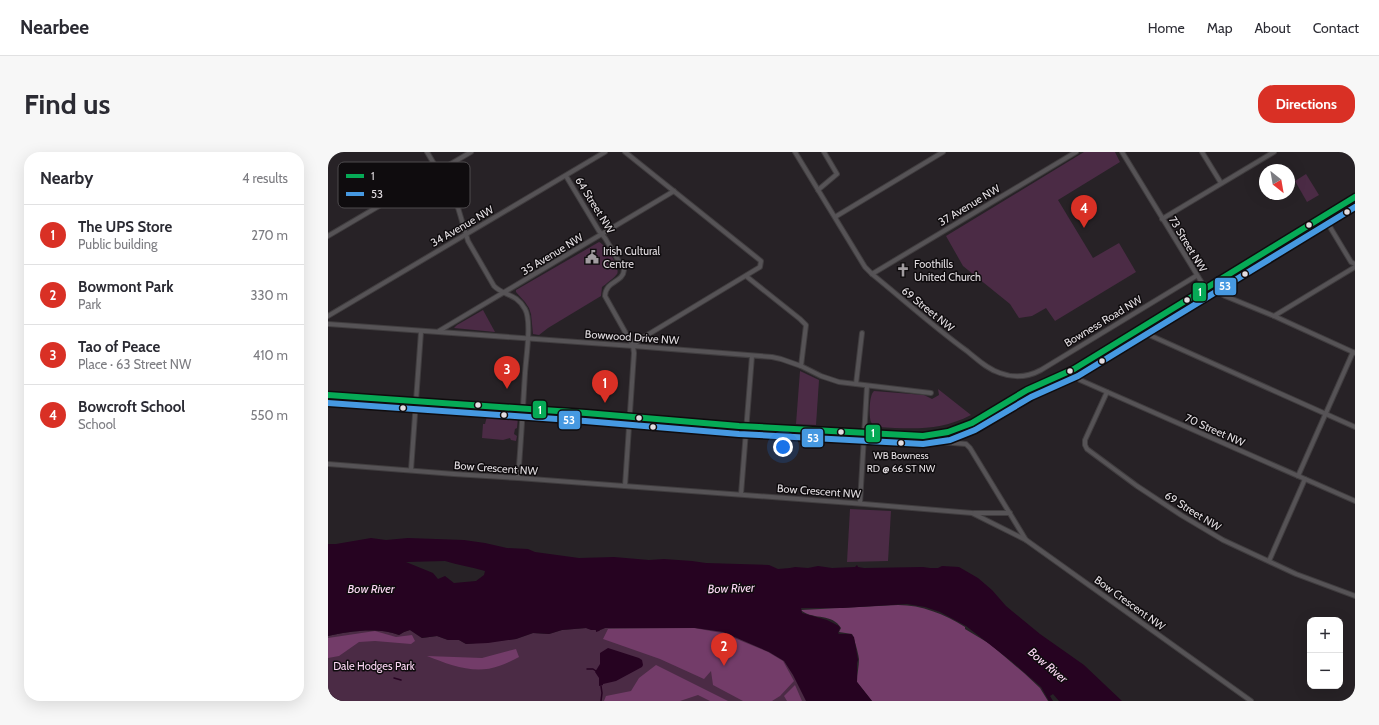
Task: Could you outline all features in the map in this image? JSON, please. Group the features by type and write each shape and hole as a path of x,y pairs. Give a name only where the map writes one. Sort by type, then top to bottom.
{"street":[{"path":"328,154 332,152"},
{"path":"427,152 433,162"},
{"path":"454,162 471,152"},
{"name":"34 Avenue NW","path":"328,316 605,152"},
{"path":"625,152 761,261 760,267 640,339 633,346"},
{"name":"69 Street NW","path":"795,152 865,267 955,342 989,368 1002,374 1017,376"},
{"path":"818,190 837,174 824,152"},
{"path":"835,217 943,152"},
{"name":"37 Avenue NW","path":"872,274 1076,152"},
{"name":"73 Street NW","path":"1122,152 1202,284 1225,296 1274,316 1354,353"},
{"path":"1202,152 1221,183"},
{"path":"1162,219 1274,152"},
{"name":"64 Street NW","path":"566,176 605,238 624,272 621,277 608,287 604,296 633,346 634,353 625,486"},
{"name":"35 Avenue NW","path":"438,332 674,191"},
{"path":"328,395 630,416 747,426 864,433 923,436 948,432 972,423 1022,393 1074,369 1355,197"},
{"path":"328,236 375,208"},
{"path":"458,208 467,233 468,241 494,286 498,290 513,296 525,309 528,316 528,339 518,478"},
{"path":"1274,316 1355,265 1351,262 1324,217"},
{"path":"746,276 806,325 801,366"},
{"name":"Bowness Road NW","path":"1017,376 1027,375 1041,370 1196,276"},
{"name":"Bowwood Drive NW","path":"328,324 421,332 633,346 781,359 839,382 931,393"},
{"path":"1142,328 1147,334 1355,427"},
{"path":"410,470 421,332"},
{"path":"856,384 862,333"},
{"path":"1298,476 1354,353"},
{"path":"741,494 752,356"},
{"name":"70 Street NW","path":"1074,369 1080,380 1355,501"},
{"path":"860,503 867,386"},
{"name":"69 Street NW","path":"1107,392 1085,440 1084,445 1088,449 1137,486 1222,540 1296,574 1355,596"},
{"path":"932,435 941,442 966,444 970,448 1026,540"},
{"name":"Bow Crescent NW","path":"328,464 860,503 972,514 1026,540 1251,701"},
{"path":"1269,561 1306,480"},
{"path":"972,514 1010,513"}],"green space":[{"path":"1084,152 1115,152 1120,162 1058,200 1093,258 1119,243 1136,272 1055,321 1046,308 1032,316 1019,318 1010,304 963,266 946,236"},
{"path":"1306,174 1319,195 1307,202 1295,181"},
{"path":"599,242 612,256 617,267 617,274 602,287 601,296 539,335 533,334 529,308 516,290"},
{"path":"483,310 495,332 454,328 457,325"},
{"path":"800,371 819,380 816,425 796,424"},
{"path":"938,389 971,415 948,424 926,428 878,427 871,423 870,406 872,393 874,391 924,395 932,399 939,395"},
{"path":"515,414 518,417 517,428 515,429 514,434 517,436 516,441 511,440 510,438 503,440 482,438 483,424 485,424 487,416 497,417 497,415 508,415 508,418 513,419"},
{"path":"850,509 891,511 888,561 847,562"},
{"name":"Dale Hodges Park","path":"762,614 809,701 328,701 328,636 336,634 373,630 399,635 410,630 422,638 437,636 448,640 459,640 466,644 516,639 533,633 549,634 562,630 586,628 599,631 605,628"}],"shaded area":[{"path":"907,605 933,611 965,627 965,629 990,644 1024,673 1040,688 1048,701 872,701 857,682 859,659 852,634 839,632 841,628 833,620 807,614 801,610"},
{"path":"694,628 722,633 768,652 783,661 794,681 780,696 772,701 743,701 713,685 711,671 704,679 660,659 603,639 608,629"},
{"path":"375,631 396,637 412,635 415,641 411,644 375,641 359,642 339,656 328,658 328,638"},
{"path":"516,649 519,657 502,665 481,670 463,668 427,656 482,658"},
{"path":"656,665 728,701 710,701 698,695 680,701 604,701 606,696 631,691 639,678"},
{"path":"795,685 802,701 787,701 784,696"}],"water":[{"name":"Bow River","path":"371,538 386,540 408,538 464,540 507,548 528,549 535,552 579,558 614,557 649,560 664,559 706,563 769,565 778,569 795,567 808,568 818,566 832,568 855,567 857,565 858,567 864,568 959,567 978,578 992,590 1006,606 1040,634 1084,665 1122,701 1059,701 1053,694 1050,696 1053,701 1049,701 1041,687 1011,661 966,626 940,612 925,607 907,604 842,608 801,608 802,613 827,620 839,626 839,634 851,634 854,637 858,660 857,682 872,701 806,701 784,661 769,652 723,632 695,628 605,628 596,632 596,630 586,628 562,630 549,634 533,633 516,639 466,644 459,640 448,640 437,636 422,638 410,630 399,635 373,630 354,631 328,636 328,544","holes":["445,561 485,571 484,575 476,581 454,583 445,576 438,579 433,573 406,562"]},
{"path":"608,648 639,658 642,660 643,665 642,667 616,681 599,686 599,678 595,672 600,664 600,653"}],"waterway":[{"path":"587,669 593,669 596,671"},
{"path":"394,678 401,680"},
{"path":"601,686 601,701"}],"transit line":[{"name":"1","path":"328,395 586,413 739,426 923,436 948,432 972,423 1027,390 1074,369 1355,197"},
{"name":"53","path":"328,403 585,421 739,434 923,444 950,440 975,430 1031,397 1078,376 1355,207"}],"place":[{"name":"Bowcroft School","path":"1084,228"},
{"name":"Irish Cultural Centre","path":"592,257"},
{"name":"Foothills United Church","path":"903,270"},
{"name":"Tao of Peace","path":"507,389"},
{"name":"The UPS Store","path":"605,403"},
{"name":"WB Bowness RD @ 66 ST NW","path":"901,443"},
{"name":"Bowmont Park","path":"724,666"}]}
